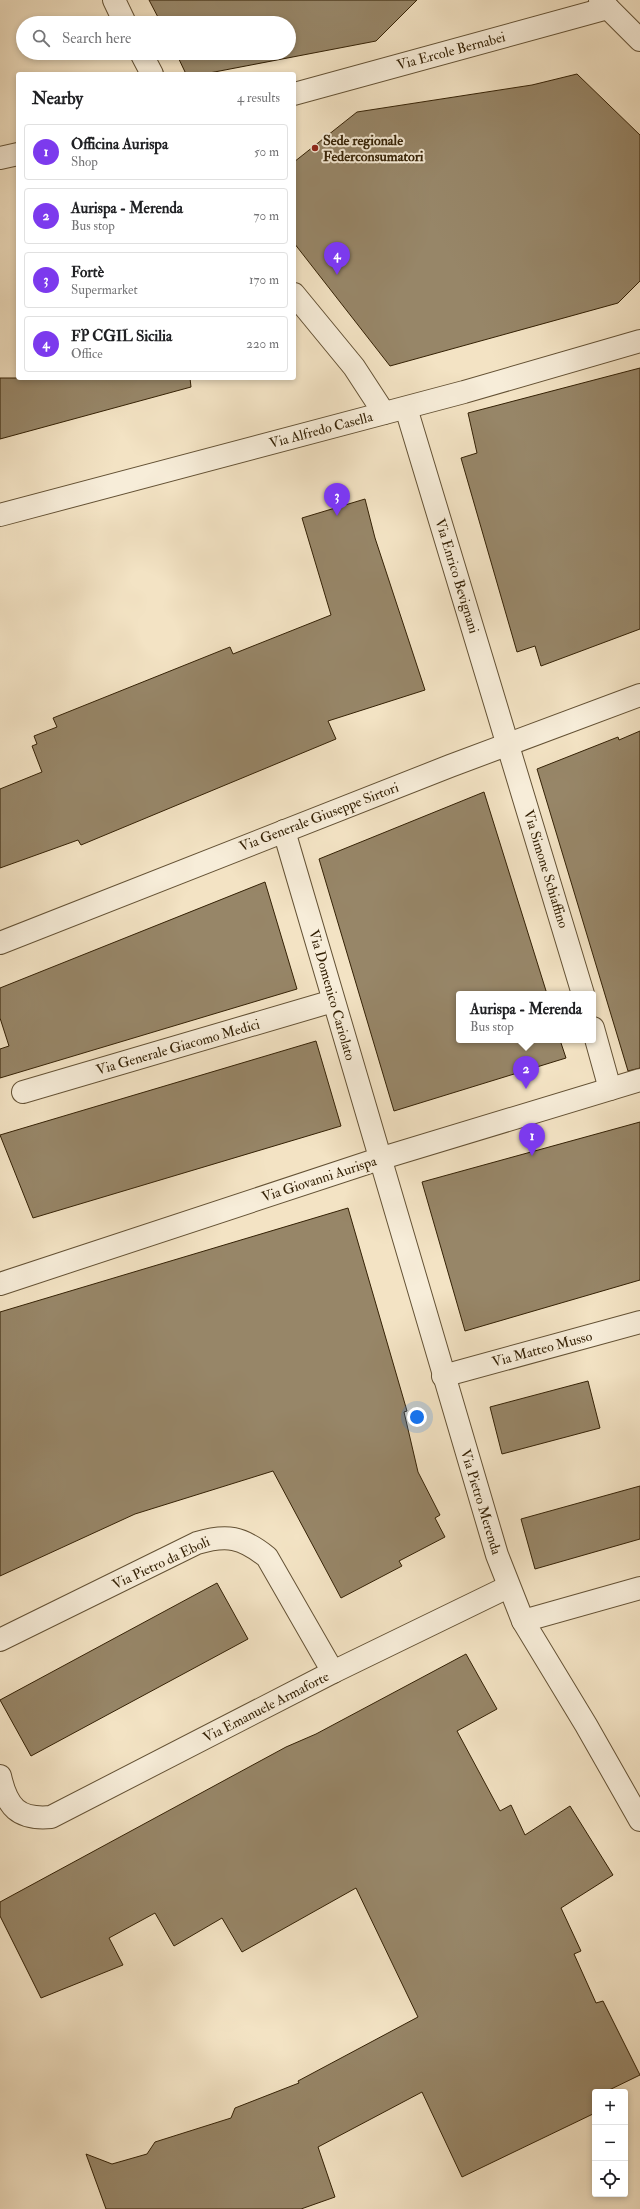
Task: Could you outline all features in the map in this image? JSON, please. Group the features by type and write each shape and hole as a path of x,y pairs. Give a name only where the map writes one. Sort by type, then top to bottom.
{"street":[{"path":"114,0 122,16"},
{"path":"604,4 640,40"},
{"name":"Via Ercole Bernabei","path":"296,93 604,4"},
{"path":"145,60 151,72"},
{"path":"0,158 16,154"},
{"path":"296,296 354,367 384,414"},
{"name":"Via Alfredo Casella","path":"0,515 384,414 640,341"},
{"name":"Via Enrico Bevignani","path":"406,408 508,744"},
{"name":"Via Generale Giuseppe Sirtori","path":"0,943 508,744 640,695"},
{"name":"Via Simone Schiaffino","path":"508,744 582,991"},
{"name":"Via Domenico Cariolato","path":"284,831 379,1159"},
{"name":"Via Generale Giacomo Medici","path":"22,1092 333,1001"},
{"path":"596,1039 610,1089"},
{"name":"Via Giovanni Aurispa","path":"0,1284 379,1159 640,1080"},
{"name":"Via Pietro Merenda","path":"379,1159 496,1555 508,1586 523,1621 586,1725 640,1820"},
{"name":"Via Matteo Musso","path":"443,1376 640,1322"},
{"name":"Via Pietro da Eboli","path":"0,1640 197,1543 215,1538 234,1538 252,1545 267,1556 333,1672"},
{"name":"Via Emanuele Armaforte","path":"0,1776 4,1795 12,1806 24,1814 37,1818 51,1817 333,1672 508,1586"},
{"path":"523,1621 640,1588"}],"building":[{"path":"149,0 417,0 376,41 296,56 296,16 157,16"},
{"path":"179,60 277,60 214,72 185,72"},
{"path":"577,74 640,135 640,281 618,303 390,366 296,246 296,160 357,112 532,85"},
{"path":"640,368 640,629 541,666 535,646 517,652 461,458 477,453 468,413"},
{"path":"0,378 16,378 16,380 190,380 191,387 0,439"},
{"path":"365,499 375,538 425,690 328,721 336,739 81,845 78,840 0,868 0,789 42,772 32,746 37,744 34,736 57,727 53,718 230,647 233,654 331,615 302,518"},
{"path":"640,731 640,1068 628,1071 537,769 618,737 619,740"},
{"path":"484,792 546,991 456,991 456,1043 561,1043 566,1058 394,1111 319,859"},
{"path":"265,882 297,989 0,1078 0,1049 9,1046 0,1018 0,988"},
{"path":"316,1041 341,1126 33,1218 0,1135"},
{"path":"640,1122 640,1280 465,1331 422,1182"},
{"path":"348,1208 407,1411 404,1412 418,1472 440,1515 435,1518 445,1537 399,1561 402,1566 341,1598 273,1471 135,1514 0,1576 0,1312"},
{"path":"588,1381 600,1428 502,1454 490,1407"},
{"path":"640,1486 640,1539 535,1569 521,1519"},
{"path":"217,1583 248,1639 31,1756 0,1700"},
{"path":"466,1654 497,1709 457,1731 500,1811 511,1805 525,1835 570,1806 613,1875 561,1908 581,1951 574,1954 596,2003 603,2001 640,2075 611,2089 592,2089 592,2114 462,2177 422,2092 318,2147 335,2197 301,2209 106,2209 86,2154 112,2164 147,2154 155,2142 231,2118 235,2108 299,2083 298,2081 418,2017 356,1888 242,1952 222,1918 174,1946 155,1913 109,1938 123,1965 41,1998 0,1916 0,1902 286,1747 316,1734"}],"place":[{"name":"Sede regionale Federconsumatori","path":"315,148"},
{"name":"FP CGIL Sicilia","path":"337,275"},
{"name":"Fortè","path":"337,516"},
{"name":"Aurispa - Merenda","path":"526,1089"},
{"name":"Officina Aurispa","path":"532,1156"}]}
